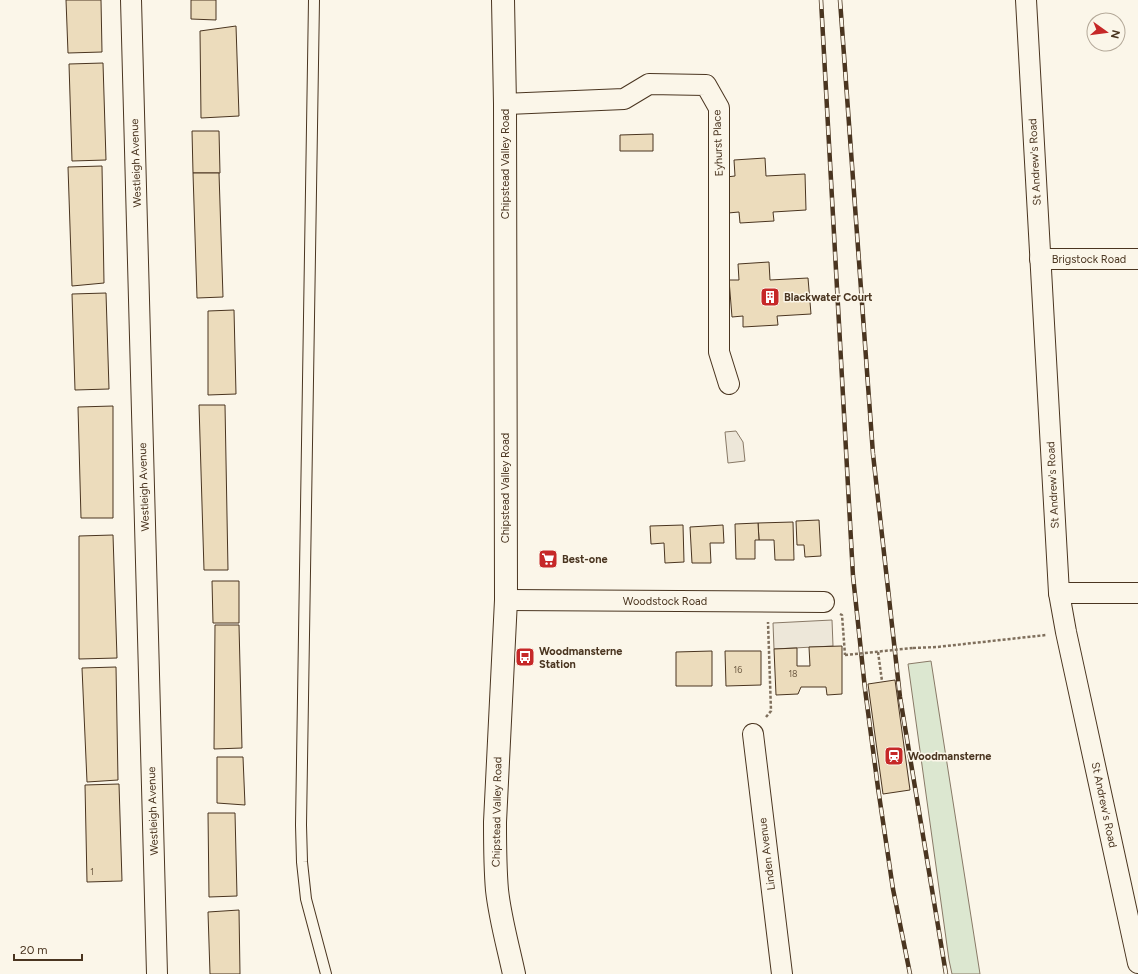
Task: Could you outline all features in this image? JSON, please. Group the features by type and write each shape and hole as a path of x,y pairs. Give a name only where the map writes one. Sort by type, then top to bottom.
{"main road":[{"name":"Chipstead Valley Road","path":"503,0 506,600 495,822 497,891 514,974"}],"street":[{"name":"Westleigh Avenue","path":"131,0 157,974"},
{"name":"St Andrew's Road","path":"1026,0 1059,593 1066,632 1138,963"},
{"name":"Eyhurst Place","path":"504,104 624,99 649,84 706,85 719,108 720,352 729,384"},
{"name":"Brigstock Road","path":"1040,258 1138,259"},
{"path":"1059,593 1138,593"},
{"name":"Woodstock Road","path":"506,600 824,602"},
{"name":"Linden Avenue","path":"753,734 782,974"}],"lane":[{"path":"314,0 301,825 302,862 306,899 326,974"}],"path":[{"path":"753,734 771,711 768,601"},
{"path":"842,615 845,656 1066,632"},
{"path":"878,652 882,681"}],"green space":[{"path":"931,661 980,974 952,974 949,960 908,664"}],"shaded area":[{"path":"736,431 743,442 745,461 728,463 725,432"},
{"path":"832,620 833,646 774,649 773,623"}],"building":[{"path":"66,0 101,0 102,52 68,53"},
{"path":"191,0 216,0 216,20 191,19"},
{"path":"236,26 239,116 201,118 200,31"},
{"path":"103,63 106,160 72,161 69,64"},
{"path":"192,131 219,131 220,173 193,173"},
{"path":"653,134 653,151 620,151 620,135"},
{"path":"765,158 766,176 805,174 806,210 773,212 774,221 740,223 739,212 728,213 726,177 735,176 734,160"},
{"path":"102,166 104,283 72,286 68,167"},
{"path":"193,173 219,173 223,297 197,298"},
{"name":"Blackwater Court","path":"769,262 770,280 808,278 811,314 777,316 778,325 743,327 743,316 732,317 729,280 739,280 738,264"},
{"path":"106,293 109,389 75,390 72,294"},
{"path":"234,310 236,394 208,395 208,311"},
{"path":"199,405 225,405 228,570 204,570"},
{"path":"113,406 113,518 81,518 78,407"},
{"path":"819,520 821,556 805,557 804,545 797,545 796,521"},
{"path":"793,522 794,560 775,560 774,540 759,540 758,523"},
{"path":"758,523 759,540 755,540 755,559 736,559 735,524"},
{"path":"683,525 684,562 665,563 664,543 651,544 650,526"},
{"path":"723,525 724,543 710,543 711,563 692,563 690,527"},
{"path":"113,535 117,658 79,659 79,536"},
{"path":"212,581 239,581 239,623 213,623"},
{"path":"215,625 239,625 242,748 214,749"},
{"path":"842,646 842,694 827,695 826,687 801,687 798,694 776,695 774,649 797,648 797,666 810,666 809,647"},
{"path":"712,651 712,686 676,686 676,652"},
{"path":"725,651 761,651 761,685 726,686"},
{"path":"116,667 118,780 87,782 82,668"},
{"path":"895,680 910,790 883,794 868,684"},
{"path":"217,757 243,757 245,805 217,803"},
{"path":"119,784 122,881 87,882 85,785"},
{"path":"208,813 235,813 237,896 209,897"},
{"path":"239,910 240,974 210,974 208,912"}],"railway":[{"path":"821,0 853,576 865,689 878,788 893,889 910,974"},
{"path":"840,0 873,454 900,697 946,974"}],"place":[{"name":"Blackwater Court","path":"770,297"},
{"name":"Best-one","path":"548,559"},
{"name":"Woodmansterne Station","path":"525,657"},
{"name":"Woodmansterne","path":"894,756"}]}
